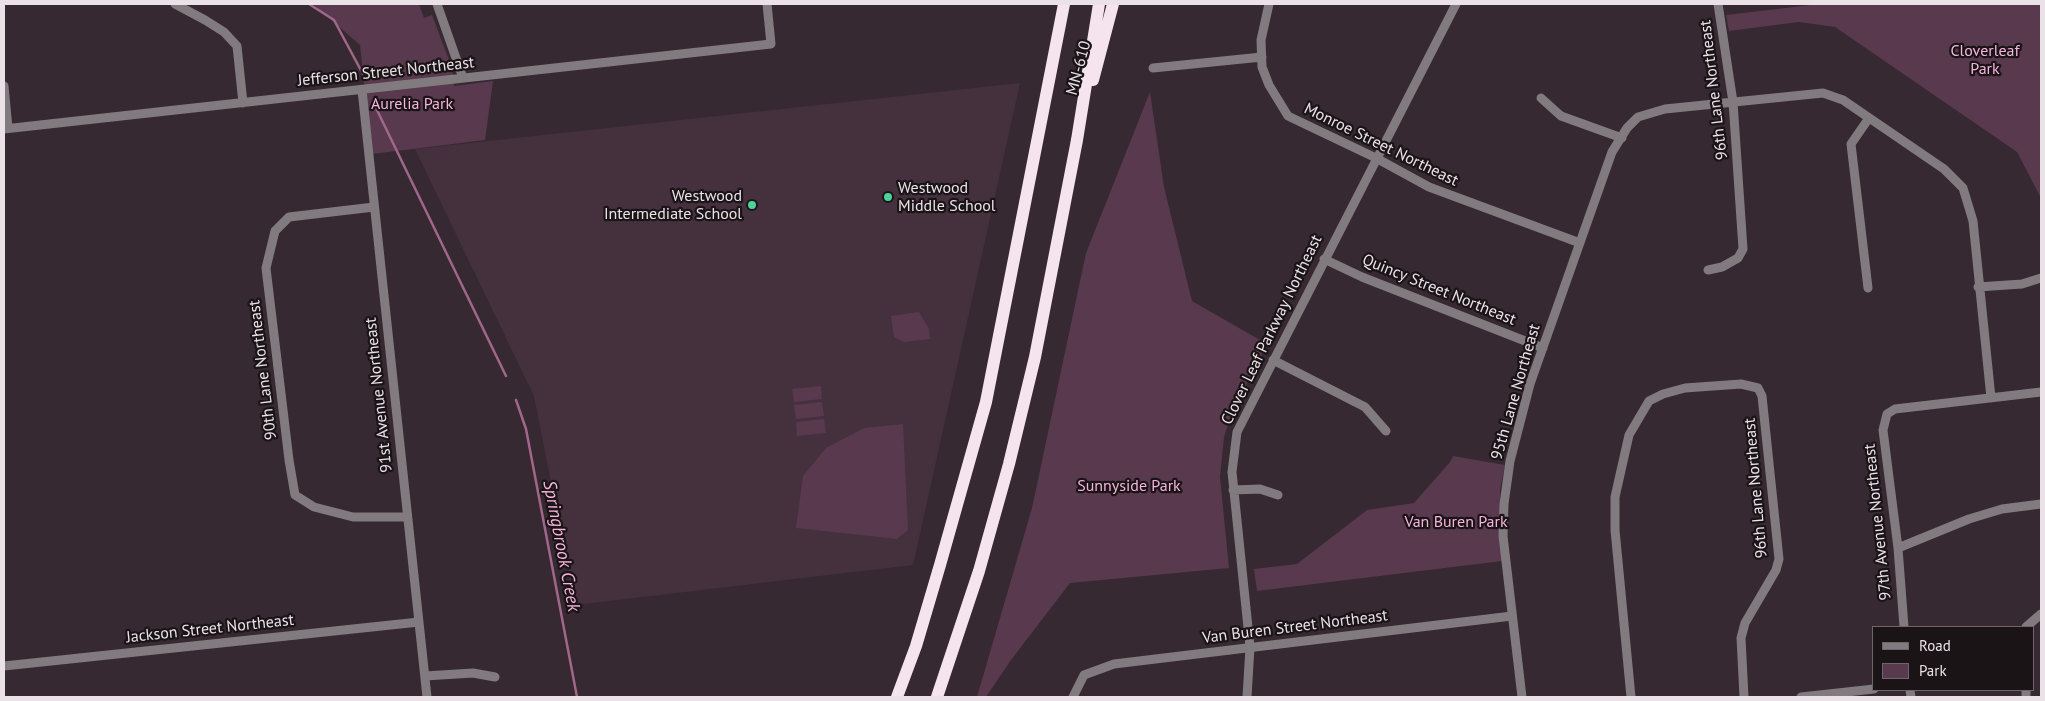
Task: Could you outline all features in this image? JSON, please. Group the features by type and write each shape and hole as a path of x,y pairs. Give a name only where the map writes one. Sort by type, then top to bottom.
{"highway":[{"path":"896,697 916,646 986,402 1064,4"},
{"path":"937,697 980,571 1035,357 1077,140 1099,4"},
{"name":"MN-610","path":"1077,140 1113,4"}],"street":[{"path":"175,4 224,32 237,46 243,103"},
{"path":"437,4 463,78"},
{"name":"Jefferson Street Northeast","path":"6,129 771,44 767,4"},
{"name":"Monroe Street Northeast","path":"1269,4 1261,40 1262,67 1269,85 1288,116 1376,158 1429,188 1580,243"},
{"name":"Clover Leaf Parkway Northeast","path":"1247,697 1250,647 1233,490 1232,459 1237,432 1456,4"},
{"name":"96th Lane Northeast","path":"1708,270 1722,267 1738,258 1743,249 1733,102 1718,4"},
{"path":"1153,68 1262,57"},
{"path":"4,86 6,129"},
{"name":"91st Avenue Northeast","path":"362,90 427,697"},
{"name":"95th Lane Northeast","path":"1522,697 1503,536 1504,504 1510,461 1530,384 1612,152 1627,128 1638,117 1652,112 1823,93 1843,100 1944,169 1963,188 1973,221 1978,287 1991,398"},
{"path":"1541,98 1562,116 1622,138"},
{"path":"1868,288 1851,144 1869,118"},
{"name":"90th Lane Northeast","path":"374,207 289,217 275,231 266,274 289,460 296,495 314,507 353,517 407,517"},
{"name":"Quincy Street Northeast","path":"1324,259 1362,277 1543,348"},
{"path":"1978,287 2022,284 2041,278"},
{"path":"1273,360 1366,407 1386,431"},
{"name":"96th Lane Northeast","path":"1618,555 1614,530 1615,496 1629,435 1649,402 1663,394 1685,388 1741,384 1758,388 1762,396 1771,468 1779,559 1776,570 1744,623 1741,638 1744,697"},
{"path":"1991,398 2041,392"},
{"name":"97th Avenue Northeast","path":"1904,626 1898,548 1883,430 1886,414 1895,409 1991,398"},
{"path":"1233,490 1260,489 1278,495"},
{"path":"1898,548 1968,518 2002,509 2041,504"},
{"path":"1625,541 1618,555 1630,697"},
{"path":"2027,626 2041,614"},
{"name":"Van Buren Street Northeast","path":"1074,697 1084,675 1105,666 1126,662 1512,616"},
{"name":"Jackson Street Northeast","path":"4,666 419,622"},
{"path":"425,676 473,673 495,677"},
{"path":"1801,697 1872,689"}],"shaded area":[{"path":"1020,83 913,565 575,605 534,396 415,149"}],"green space":[{"name":"Aurelia Park","path":"313,4 419,4 424,18 432,15 452,68 454,86 493,81 485,140 372,154 360,45"},
{"name":"Cloverleaf Park","path":"1819,4 2041,4 2041,198 2017,152 1835,27 1799,22 1729,31 1726,15"},
{"name":"Sunnyside Park","path":"1150,92 1164,187 1192,301 1267,344 1232,413 1224,437 1220,477 1229,568 1070,583 1011,660 986,697 977,697 1032,508 1086,253"},
{"path":"919,312 929,329 930,339 904,342 894,337 891,316"},
{"path":"821,386 822,399 794,402 792,389"},
{"path":"822,402 824,416 796,419 794,405"},
{"path":"824,419 826,433 797,436 796,422"},
{"path":"903,424 908,530 897,539 796,528 803,476 826,448 864,428"},
{"name":"Van Buren Park","path":"1453,456 1505,465 1500,490 1502,561 1257,591 1254,569 1297,564 1367,510 1414,503 1450,462"}],"waterway":[{"name":"Springbrook Creek","path":"309,4 334,20 364,76"},
{"name":"Springbrook Creek","path":"376,108 506,376"},
{"name":"Springbrook Creek","path":"516,400 526,429 577,697"}],"place":[{"name":"Westwood Middle School","path":"888,197"},
{"name":"Westwood Intermediate School","path":"752,205"}]}
